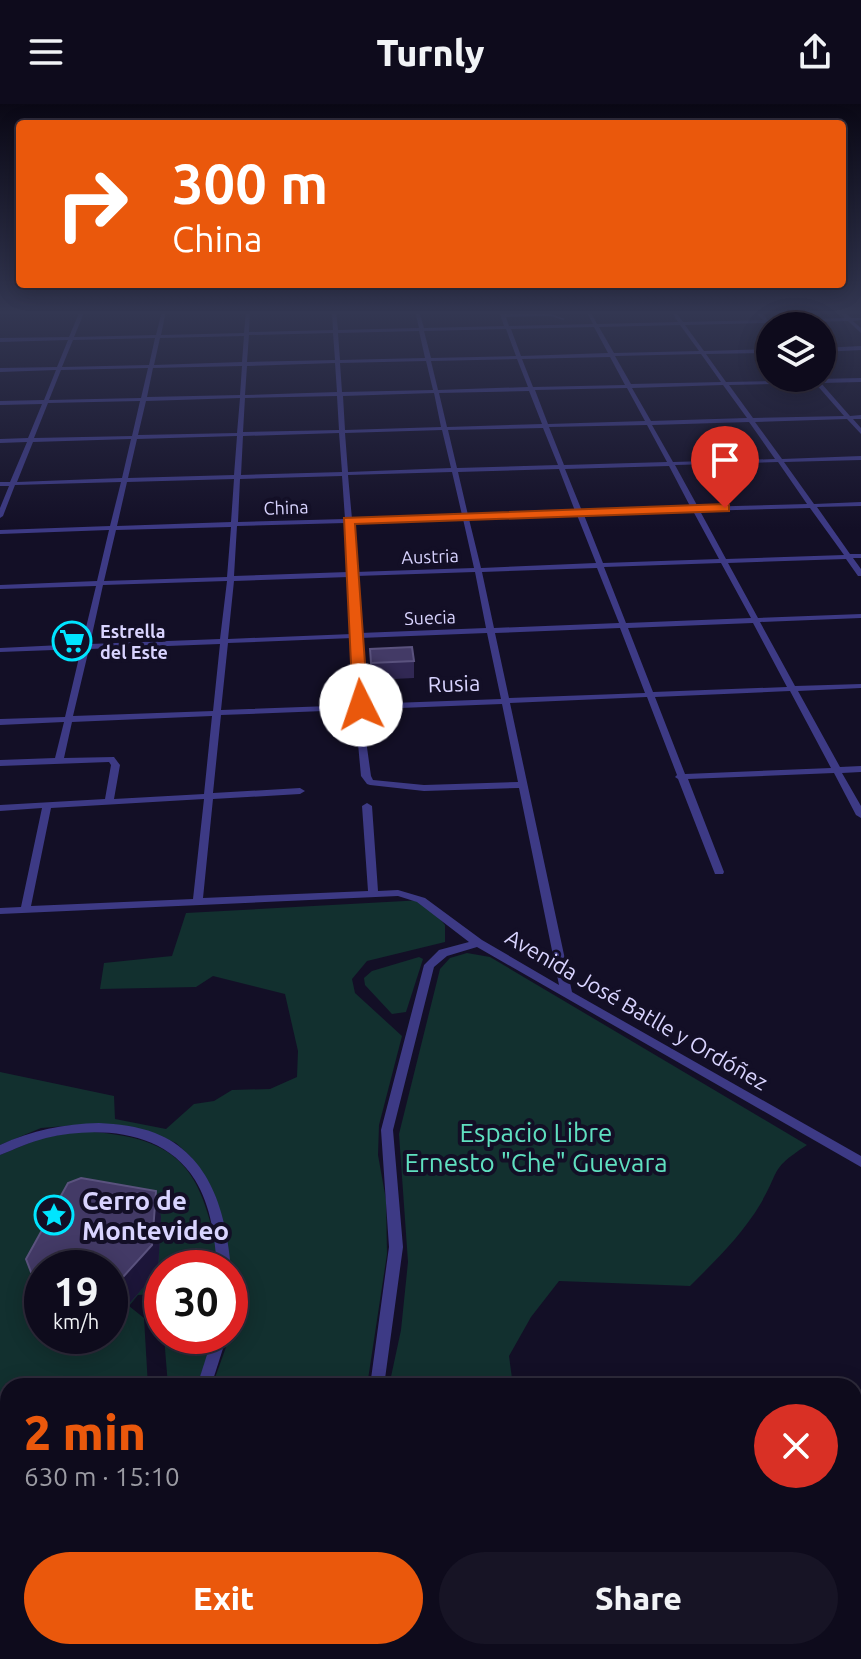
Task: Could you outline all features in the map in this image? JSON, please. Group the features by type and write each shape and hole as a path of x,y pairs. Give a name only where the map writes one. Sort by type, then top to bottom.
{"street":[{"path":"0,516 54,384"},
{"path":"59,760 149,384"},
{"path":"198,900 214,713 230,579 245,384"},
{"path":"338,384 361,705"},
{"path":"432,384 478,570 567,995"},
{"path":"529,384 719,872"},
{"path":"726,384 861,574"},
{"path":"0,403 736,384"},
{"path":"629,386 861,815"},
{"path":"826,392 861,432"},
{"path":"0,441 861,417"},
{"path":"0,484 861,458"},
{"name":"China","path":"0,532 861,504"},
{"name":"Austria","path":"0,587 861,556"},
{"name":"Suecia","path":"0,650 861,616"},
{"name":"Rusia","path":"0,722 861,686"},
{"path":"361,733 366,776 370,782 424,788 523,785"},
{"path":"0,763 111,759 116,765 109,803"},
{"path":"680,777 861,769"},
{"path":"0,808 207,799 300,791"},
{"path":"25,910 47,806"},
{"path":"367,806 373,893"},
{"path":"0,911 398,893 418,898 478,943"},
{"name":"Avenida José Batlle y Ordóñez","path":"378,1378 396,1247 387,1130 429,965 443,953 478,943 861,1162"},
{"path":"0,1150 27,1136 71,1128 129,1132 166,1144 189,1161 203,1182 217,1219 221,1250"},
{"path":"207,1378 214,1354"}],"green space":[{"path":"423,900 445,925 445,942 367,961 352,979 355,993 402,1036 379,1125 378,1155 386,1200 387,1254 368,1378 215,1378 224,1354 248,1354 248,1250 225,1250 214,1197 191,1157 176,1143 148,1131 77,1125 41,1128 0,1145 0,1072 114,1096 115,1119 166,1129 194,1104 214,1101 232,1090 270,1089 297,1077 298,1051 285,994 213,976 196,987 100,989 104,963 172,956 186,913"},
{"name":"Espacio Libre Ernesto \"Che\" Guevara","path":"467,953 490,957 807,1145 781,1165 746,1226 690,1286 559,1281 531,1317 509,1356 512,1378 391,1378 401,1330 408,1262 399,1134 440,969 450,958"},
{"path":"419,957 423,959 406,1012 392,1014 365,985 364,978 372,971"},
{"path":"81,1131 145,1141 167,1151 183,1165 196,1184 206,1207 217,1250 144,1250 144,1295 138,1295 129,1306 144,1318 148,1378 0,1378 0,1155 41,1138"},
{"path":"165,1354 209,1354 200,1378 167,1378"}],"building":[{"path":"412,647 414,661 371,663 370,649"},
{"path":"81,1178 156,1191 152,1245 144,1250 128,1271 128,1250 31,1250 68,1183"}],"place":[{"name":"Estrella del Este","path":"72,641"},
{"name":"Cerro de Montevideo","path":"54,1215"}],"route":[{"path":"361,705 348,521 725,508"}]}
